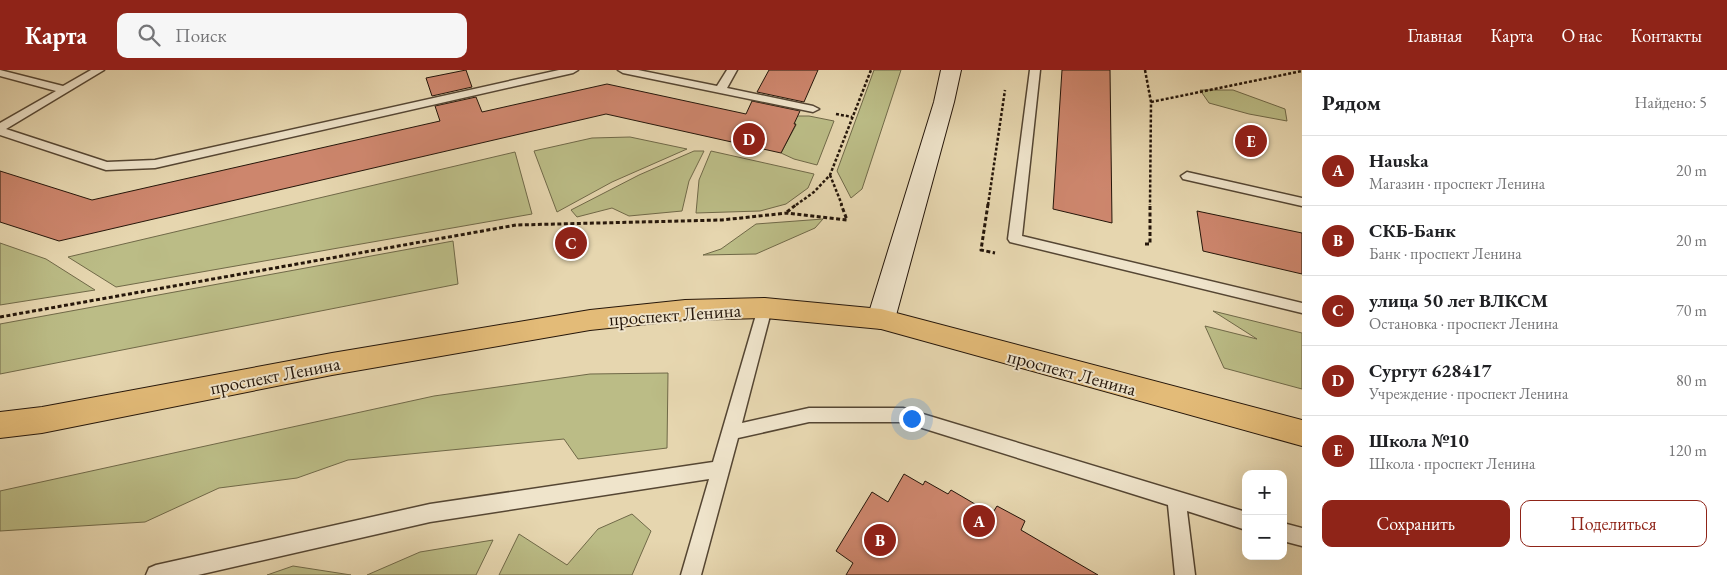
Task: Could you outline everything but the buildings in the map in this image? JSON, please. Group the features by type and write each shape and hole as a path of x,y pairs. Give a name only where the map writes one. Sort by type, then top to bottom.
{"main road":[{"path":"881,319 939,121 950,70"},
{"name":"проспект Ленина","path":"0,425 42,420 332,364 590,320 685,310 765,308 881,319 1302,433"},
{"name":"проспект Ленина","path":"0,437 42,420"}],"lane":[{"path":"0,130 99,70"},
{"path":"0,130 106,166 155,164 573,70"},
{"path":"623,70 813,109"},
{"path":"720,90 732,70"},
{"path":"1034,70 1015,239 1302,308"},
{"path":"0,73 65,90"},
{"path":"1187,176 1302,202"},
{"path":"691,575 765,308"},
{"path":"732,432 809,415 903,415 1242,519"},
{"path":"156,575 430,513 721,469"},
{"path":"1177,500 1185,575"},
{"path":"1287,533 1302,537"}],"path":[{"path":"787,213 814,192 830,175 871,70"},
{"path":"1140,243 1150,244 1151,102 1145,70"},
{"path":"1151,102 1302,71"},
{"path":"981,250 1006,90"},
{"path":"0,317 516,225 722,220 787,213 847,220 830,175"},
{"path":"986,216 1017,224"}],"green space":[{"path":"874,70 901,70 862,189 851,198 837,171"},
{"path":"1200,90 1233,90 1285,109 1287,121 1249,114 1209,103"},
{"path":"785,116 809,116 834,121 817,165 794,159 781,153 796,125 779,121"},
{"path":"630,137 687,149 612,182 557,212 534,151 592,138"},
{"path":"694,151 704,151 689,181 682,211 629,216 612,208 577,217 571,210 639,175"},
{"path":"711,151 814,174 808,188 786,204 760,211 696,213 699,180"},
{"path":"515,152 532,214 116,287 68,257"},
{"path":"823,219 815,228 756,254 703,255 721,249 756,224"},
{"path":"453,241 458,284 0,374 0,324"},
{"path":"0,243 46,259 95,290 0,305"},
{"path":"1213,311 1302,333 1302,389 1224,368 1205,326 1257,339"},
{"path":"668,373 667,448 578,459 564,439 348,460 297,478 219,488 145,522 0,531 0,491 434,396 590,374"},
{"path":"632,514 651,531 632,575 499,575 519,534 567,565 598,529"},
{"path":"493,540 476,575 367,575 420,552"},
{"path":"293,566 351,575 267,575"}],"place":[{"name":"Сургут 628417","path":"749,139"},
{"name":"Школа №10","path":"1251,141"},
{"name":"улица 50 лет ВЛКСМ","path":"571,243"},
{"name":"Hauska","path":"979,521"},
{"name":"СКБ-Банк","path":"880,540"}]}
